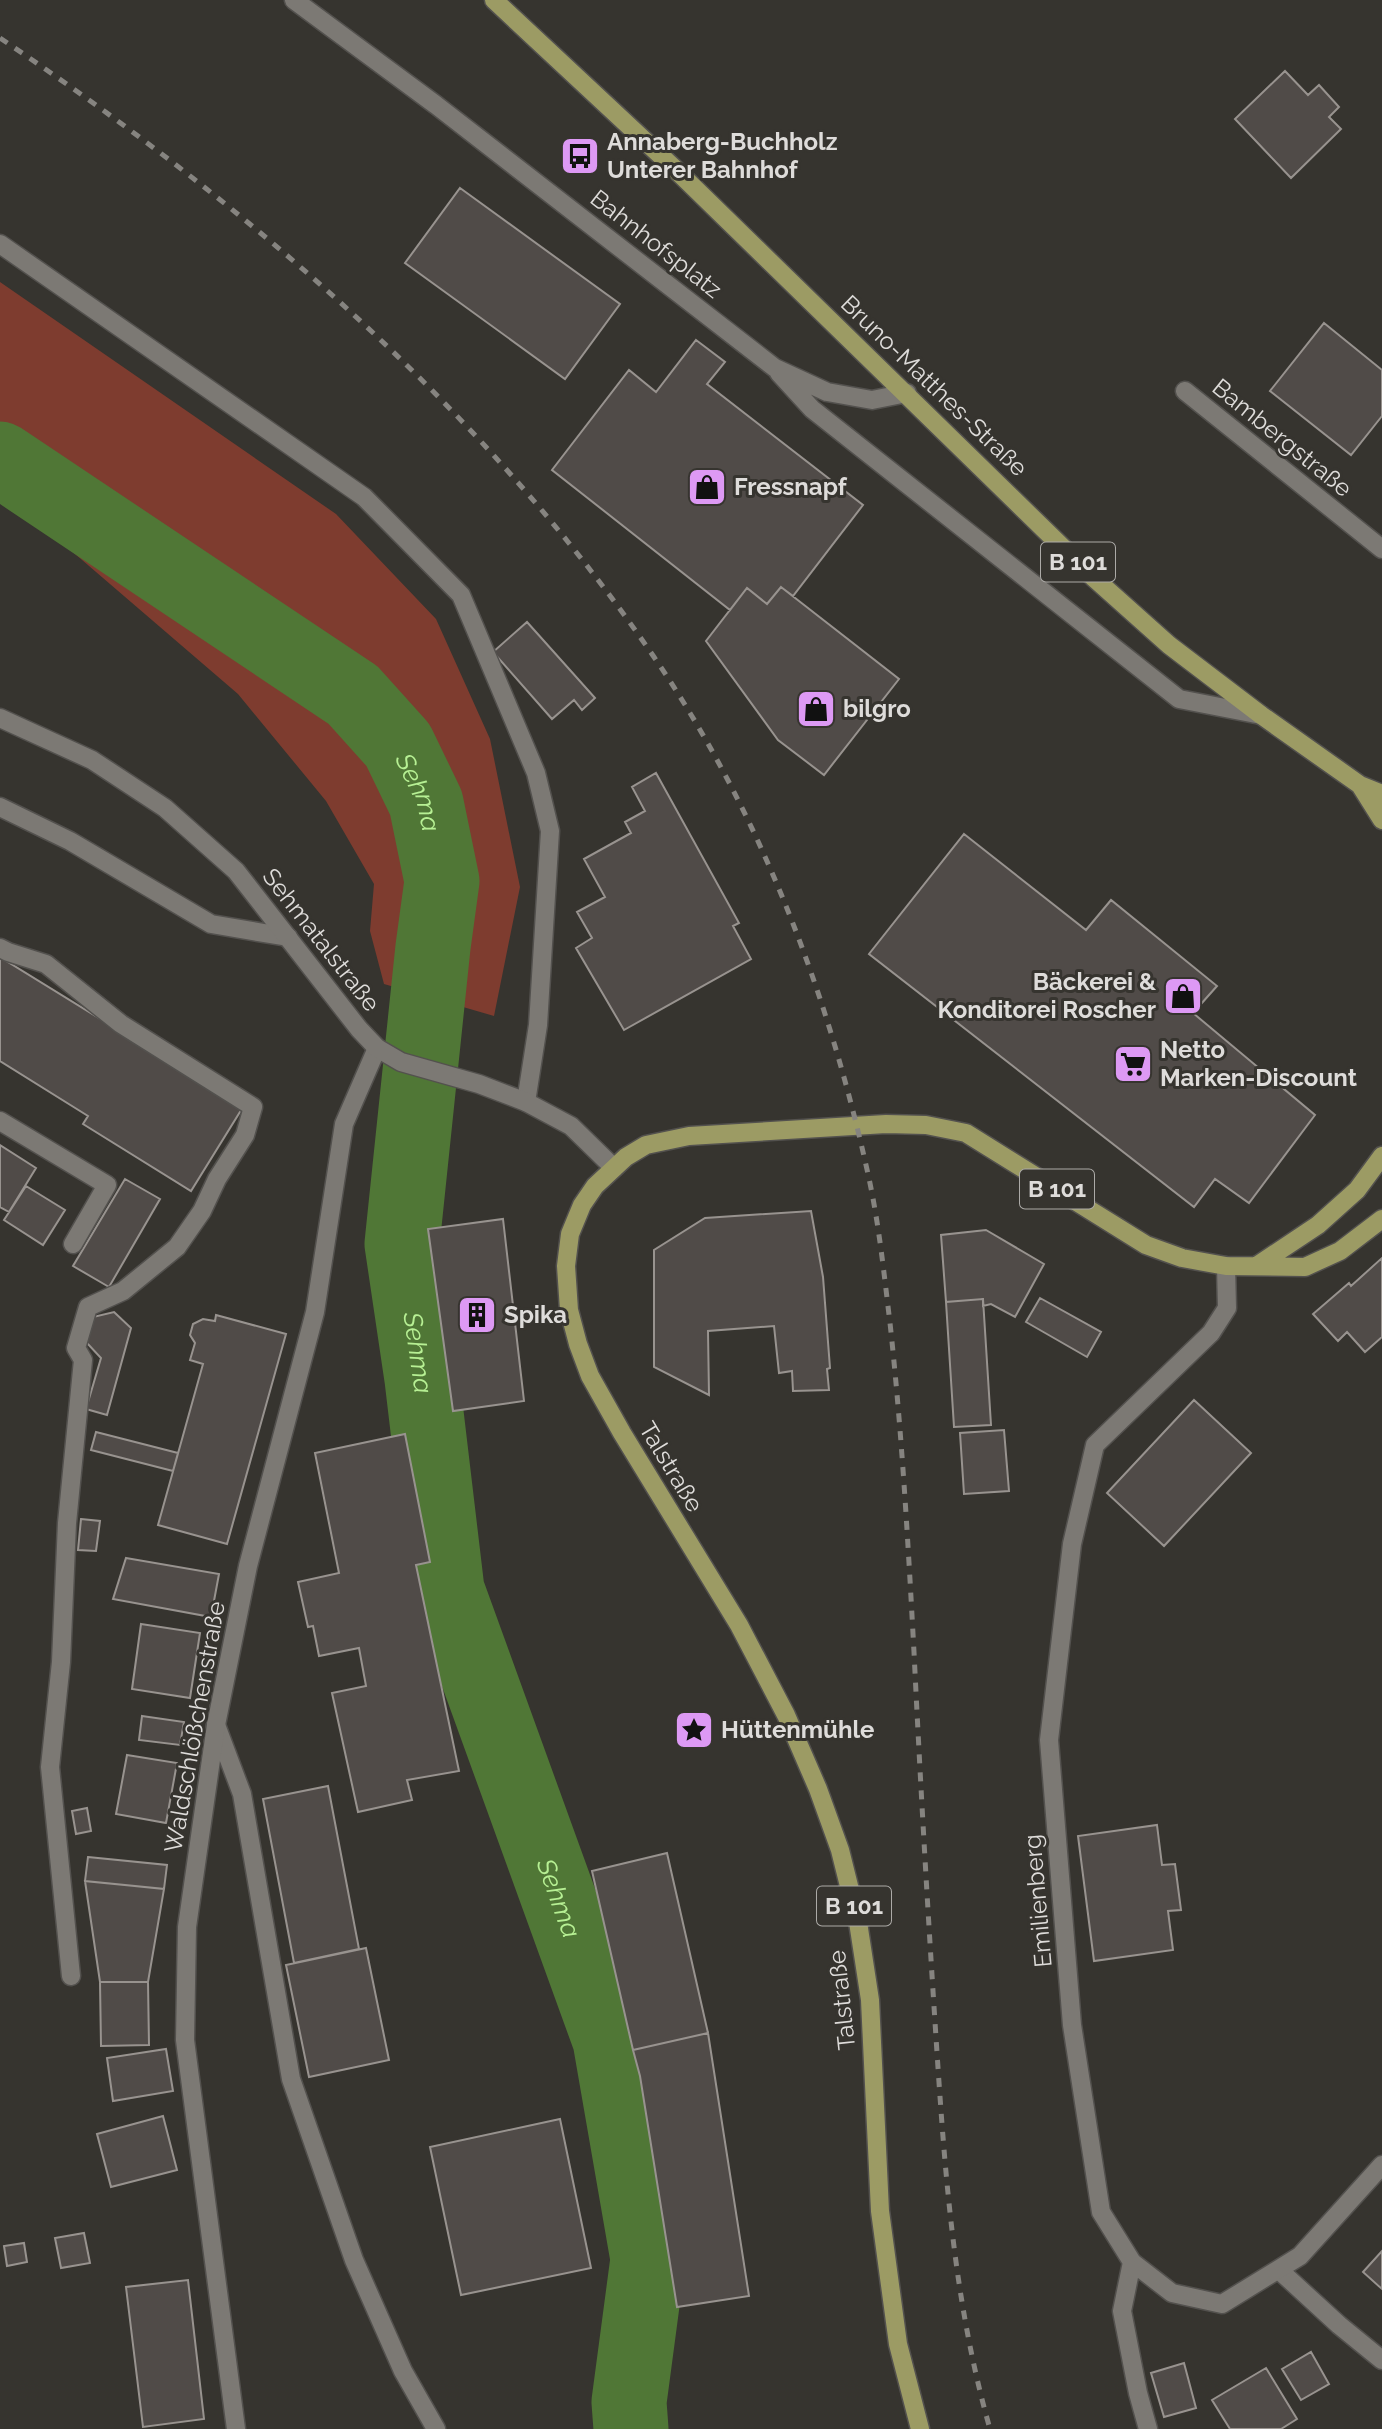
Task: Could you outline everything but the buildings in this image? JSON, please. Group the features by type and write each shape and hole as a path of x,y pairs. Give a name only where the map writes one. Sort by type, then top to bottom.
{"main road":[{"name":"Bruno-Matthes-Straße","path":"494,0 674,167 1094,578 1169,645 1261,715 1360,785 1382,794"},
{"name":"Bruno-Matthes-Straße","path":"1360,785 1382,820"},
{"name":"Talstraße","path":"920,2429 897,2330 880,2211 870,2000 858,1922 840,1850 818,1789 786,1715 739,1625 590,1376 569,1311 566,1266 570,1234 582,1205 595,1186 626,1157 646,1145 689,1136 886,1124 926,1125 966,1133 1146,1245 1182,1258 1226,1266"},
{"path":"1258,1265 1318,1225 1357,1190 1382,1156"},
{"name":"B 101","path":"1226,1266 1305,1267 1340,1251 1382,1219"}],"street":[{"name":"Bahnhofsplatz","path":"294,0 436,105 775,368 827,392 872,400 907,393"},
{"path":"0,244 364,497 461,595 536,773 550,831 538,1025 526,1102"},
{"path":"775,368 812,409 1179,699 1261,715"},
{"name":"Bambergstraße","path":"1185,391 1382,549"},
{"name":"Sehmatalstraße","path":"0,718 92,760 165,808 236,872 359,1029 377,1048 401,1062 479,1084 526,1102 571,1126 614,1168"},
{"path":"0,807 69,841 211,924 288,937"},
{"path":"0,948 46,964 121,1024 253,1107 245,1135 217,1179 202,1211 177,1247 123,1291 88,1307 76,1348 83,1360 67,1522 61,1662 50,1767 71,1976"},
{"name":"Waldschlößchenstraße","path":"236,2429 185,2040 187,1927 216,1725 248,1566 315,1312 344,1124 377,1048"},
{"path":"0,1121 107,1185 73,1244"},
{"name":"Emilienberg","path":"1226,1266 1227,1308 1211,1333 1095,1444 1072,1544 1049,1740 1072,2025 1101,2212 1132,2262 1172,2293 1222,2304 1300,2256 1382,2165"},
{"path":"216,1725 242,1794 291,2079 354,2260 403,2371 436,2429"},
{"path":"1132,2262 1122,2311 1148,2429"},
{"path":"1279,2270 1382,2360"}],"shaded area":[{"path":"0,282 336,514 436,619 490,739 520,887 494,1016 384,984 370,931 374,884 326,801 238,694 39,523 0,502"}],"waterway":[{"name":"Sehma","path":"0,459 353,695 398,745 426,803 442,881 402,1244 422,1379 447,1590 610,2040 648,2259 629,2402 631,2429"}],"railway":[{"path":"0,38 93,103 271,242 356,317 438,396 515,479 587,566 654,657 692,716 727,778 786,905 811,971 852,1106 872,1192 881,1248 904,1488 946,2176 958,2278 977,2379 990,2429"}],"place":[{"name":"Annaberg-Buchholz Unterer Bahnhof","path":"580,156"},
{"name":"Fressnapf","path":"707,487"},
{"name":"bilgro","path":"816,709"},
{"name":"Bäckerei & Konditorei Roscher","path":"1183,996"},
{"name":"Netto Marken-Discount","path":"1133,1064"},
{"name":"Spika","path":"477,1315"},
{"name":"Hüttenmühle","path":"694,1730"}]}
